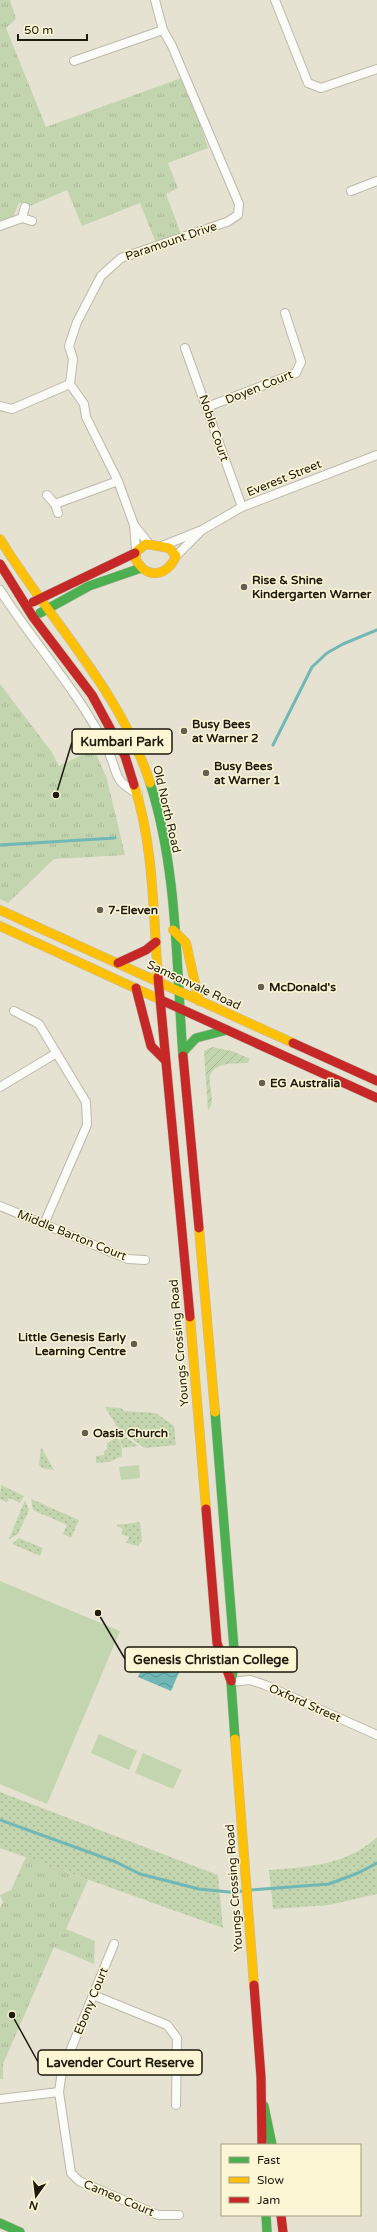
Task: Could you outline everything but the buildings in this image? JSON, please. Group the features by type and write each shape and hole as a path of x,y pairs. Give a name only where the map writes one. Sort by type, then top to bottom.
{"main road":[{"name":"Old North Road","path":"0,539 39,599 114,703 143,759 152,786 165,846 179,1008"},
{"name":"Everest Street","path":"33,617 78,589 122,572 141,568 150,572 164,572 173,566 176,556 169,548 148,544"},
{"path":"26,606 148,544"},
{"path":"136,551 136,560 141,568"},
{"name":"Old North Road","path":"0,564 33,617 92,695 125,756 138,794 147,839 161,999"},
{"name":"Samsonvale Road","path":"0,910 377,1081"},
{"path":"0,926 377,1098"},
{"path":"173,930 186,943 199,1001"},
{"path":"118,963 126,957 141,954 156,942"},
{"path":"136,988 151,1046 165,1060"},
{"name":"Youngs Crossing Road","path":"161,999 165,1060 184,1244 217,1643 231,1682"},
{"name":"Youngs Crossing Road","path":"179,1008 182,1052 197,1196 234,1645 235,1661 231,1682 261,2092 262,2144"},
{"path":"182,1052 196,1038 226,1030"},
{"name":"Youngs Crossing Road","path":"261,2092 272,2144"},
{"path":"266,2216 268,2232"},
{"path":"281,2216 282,2232"},
{"path":"0,2222 20,2232"}],"street":[{"name":"Paramount Drive","path":"70,384 73,359 69,346 77,322 101,276 121,258 227,222 238,215 239,204 172,46 163,30 155,0"},
{"path":"276,0 308,83 322,88 377,69"},
{"path":"74,61 163,30"},
{"path":"351,191 377,181"},
{"path":"22,218 25,207"},
{"path":"0,226 22,218 32,221"},
{"name":"Doyen Court","path":"207,407 296,373 301,362 285,313"},
{"name":"Noble Court","path":"185,348 242,508"},
{"path":"0,406 12,409 70,384 84,404 86,417 118,482 134,525 148,544"},
{"name":"Everest Street","path":"162,546 202,530 242,508 377,455"},
{"path":"55,504 118,482"},
{"path":"47,495 55,504 58,513"},
{"path":"134,525 136,551"},
{"name":"Everest Street","path":"176,556 202,530"},
{"name":"Old North Road","path":"0,590 22,624 81,704 108,750 118,780 138,794"},
{"path":"14,1010 38,1024 55,1054 86,1102 87,1125 44,1224"},
{"path":"0,1087 55,1054"},
{"name":"Middle Barton Court","path":"0,1206 128,1259 145,1260"},
{"name":"Oxford Street","path":"231,1682 250,1680 265,1684 377,1735"},
{"name":"Ebony Court","path":"60,2092 62,2071 114,1944"},
{"path":"93,1995 167,2025 177,2038 176,2105"},
{"path":"0,2099 60,2092"},
{"name":"Cameo Court","path":"60,2092 71,2173 79,2181 158,2215 179,2215"}],"green space":[{"path":"0,0 10,0 16,19 6,28 46,127 184,77 208,148 168,163 178,188 166,194 181,234 156,243 140,203 82,226 67,190 30,206 19,203 13,217 0,221"},
{"path":"0,684 51,751 59,766 94,749 107,779 125,855 54,859 8,903 0,899"},
{"path":"212,1047 232,1051 250,1059 247,1063 224,1064 213,1071 210,1076 212,1100 208,1110 204,1051"},
{"path":"105,1407 121,1408 124,1411 156,1413 174,1426 176,1445 146,1448 142,1446 119,1430"},
{"path":"118,1432 137,1445 137,1446 123,1448"},
{"path":"117,1437 121,1443 122,1456 109,1462 96,1463 96,1456 104,1455 104,1451 107,1450 107,1443"},
{"path":"41,1447 54,1470 42,1468 39,1465"},
{"path":"139,1465 140,1478 121,1480 119,1467"},
{"path":"1,1485 24,1496 20,1503 9,1498 7,1502 0,1499"},
{"path":"31,1499 79,1520 71,1538 63,1534 67,1525 33,1510"},
{"path":"25,1500 29,1510 18,1534 9,1539"},
{"path":"140,1522 142,1541 138,1546 126,1543 129,1537 121,1534 123,1529 116,1525"},
{"path":"19,1538 43,1548 40,1556 12,1544"},
{"path":"0,1581 120,1631 47,1804 0,1784"},
{"path":"99,1734 137,1751 129,1770 91,1753"},
{"path":"143,1753 182,1770 173,1789 135,1773"},
{"path":"0,1792 218,1875 223,1928 0,1848"},
{"path":"377,1837 377,1894 329,1905 273,1909 269,1870 299,1868 327,1863 353,1854"},
{"path":"26,1857 88,1880 66,1929 95,1941 94,1964 54,1947 3,2064 3,2079 0,2079 0,1908 3,1902 0,1895 11,1890"}],"water":[{"path":"147,1656 180,1670 171,1691 138,1677"}],"waterway":[{"path":"273,745 312,667 327,653 343,644 377,630"},
{"path":"0,845 115,838"},
{"path":"0,1820 116,1862 140,1874 199,1889 229,1892 244,1891"},
{"path":"250,1890 329,1884 358,1873 377,1863"}],"traffic: fast":[{"path":"40,613 89,586 141,568"},
{"path":"150,783 159,816 171,884 183,1056"},
{"path":"183,1052 196,1038 227,1030"},
{"path":"215,1412 235,1661 231,1682 235,1739"},
{"path":"264,2106 272,2144"},
{"path":"266,2216 267,2232"},
{"path":"0,2223 20,2232"}],"traffic: slow":[{"path":"0,539 40,599 83,657 103,687 137,749 150,783"},
{"path":"146,544 169,548 176,556 172,563 162,572 150,573 145,570 135,558 137,551 146,544"},
{"path":"134,785 141,808 149,856 152,880 158,977"},
{"path":"0,910 293,1043"},
{"path":"0,926 161,1000"},
{"path":"173,930 186,943 199,1001"},
{"path":"199,1228 215,1412"},
{"path":"190,1317 206,1509"},
{"path":"235,1739 254,1985"}],"traffic: jam":[{"path":"33,602 135,553"},
{"path":"0,564 33,617 92,695 125,756 134,785"},
{"path":"118,963 146,950 156,942"},
{"path":"158,977 190,1317"},
{"path":"136,988 151,1046 165,1060"},
{"path":"161,1000 377,1098"},
{"path":"293,1043 377,1081"},
{"path":"183,1056 199,1228"},
{"path":"206,1509 217,1643 231,1681"},
{"path":"254,1985 261,2077 262,2144"},
{"path":"281,2216 283,2232"}],"place":[{"name":"Rise & Shine Kindergarten Warner","path":"244,587"},
{"name":"Busy Bees at Warner 2","path":"184,731"},
{"name":"Busy Bees at Warner 1","path":"206,773"},
{"name":"Kumbari Park","path":"56,795"},
{"name":"7-Eleven","path":"100,910"},
{"name":"McDonald's","path":"261,987"},
{"name":"EG Australia","path":"262,1083"},
{"name":"Little Genesis Early Learning Centre","path":"134,1344"},
{"name":"Oasis Church","path":"85,1433"},
{"name":"Genesis Christian College","path":"98,1613"},
{"name":"Lavender Court Reserve","path":"12,2015"}]}
